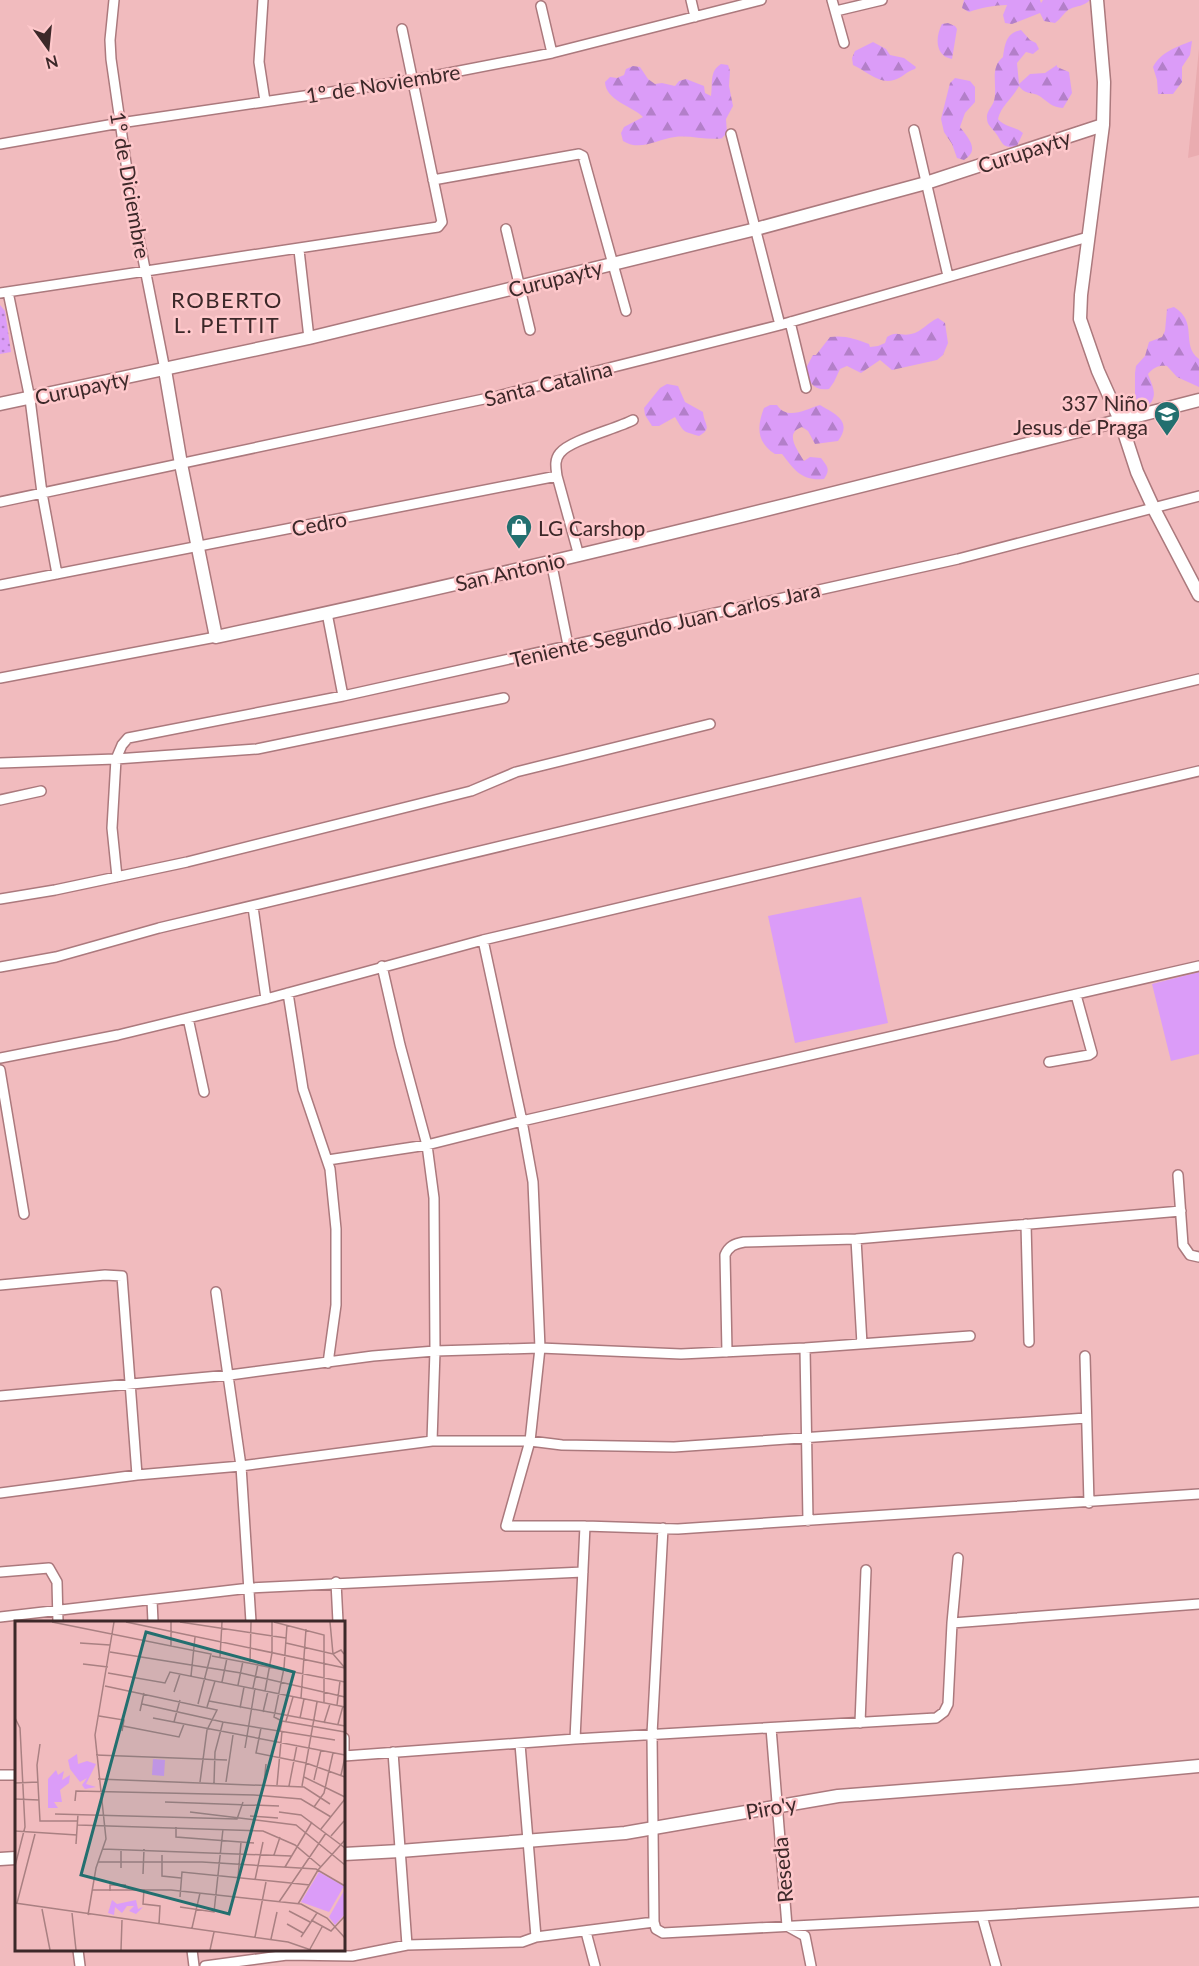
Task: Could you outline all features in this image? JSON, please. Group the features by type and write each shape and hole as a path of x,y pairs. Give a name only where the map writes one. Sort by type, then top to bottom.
{"street":[{"name":"1º de Diciembre","path":"114,0 110,40 111,59 131,198 165,370"},
{"path":"263,0 259,62 265,101"},
{"path":"691,0 695,17"},
{"name":"1º de Noviembre","path":"0,144 120,123 413,80 552,52 761,0"},
{"path":"832,0 844,43"},
{"path":"836,11 882,0"},
{"path":"1097,0 1104,82 1103,125 1081,295 1080,319 1098,371 1120,420 1137,472 1199,595"},
{"path":"541,6 552,52"},
{"path":"57,574 42,494 30,399 4,292 145,270 299,250 438,227 442,222 402,29"},
{"name":"Curupayty","path":"0,404 309,338 756,229 926,183 1103,125"},
{"path":"914,130 948,276"},
{"path":"731,134 780,325"},
{"path":"433,180 579,154 586,160 626,311"},
{"path":"506,229 530,330"},
{"name":"Santa Catalina","path":"0,502 498,396 780,325 1088,237"},
{"path":"299,250 309,338"},
{"path":"790,322 806,388"},
{"path":"165,370 181,464 216,637"},
{"name":"San Antonio","path":"0,678 216,637 579,556 784,507 1199,400"},
{"path":"579,556 557,476 557,459 575,442 633,420"},
{"name":"Cedro","path":"0,585 557,476"},
{"name":"Teniente Segundo Juan Carlos Jara","path":"116,759 128,738 343,696 958,559 1199,496"},
{"path":"550,561 568,645"},
{"path":"327,613 343,696"},
{"path":"0,967 56,957 159,928 1199,679"},
{"path":"0,763 116,759 257,749 504,698"},
{"path":"0,899 199,859 471,792 516,772 710,724"},
{"path":"116,759 112,828 117,877"},
{"path":"0,1058 118,1035 266,999 483,940 1199,771"},
{"path":"0,800 41,791"},
{"path":"254,907 266,999"},
{"path":"483,940 533,1182 540,1347 530,1441 506,1526 678,1529 1199,1494"},
{"path":"382,966 400,1045 427,1145 434,1198 435,1351 432,1442"},
{"path":"328,1160 427,1145 522,1121 1199,966"},
{"path":"288,993 303,1089 328,1160 336,1229 336,1305 328,1363"},
{"path":"1049,1062 1092,1053 1076,995"},
{"path":"188,1018 204,1092"},
{"path":"0,1070 24,1214"},
{"path":"1178,1175 1183,1245 1190,1255 1199,1257"},
{"path":"727,1352 725,1255 734,1244 856,1239 1181,1211"},
{"path":"1026,1224 1029,1342"},
{"path":"856,1239 862,1344"},
{"path":"0,1285 105,1275 122,1276 137,1475"},
{"path":"216,1292 230,1375 241,1466 251,1621"},
{"path":"0,1396 230,1375 373,1356 435,1351 540,1347 681,1354 970,1336"},
{"path":"805,1348 808,1521"},
{"path":"1085,1356 1089,1503"},
{"path":"0,1493 137,1475 241,1466 432,1442 530,1441 562,1445 674,1447 1086,1418"},
{"path":"575,1739 585,1526"},
{"path":"663,1528 652,1734 651,1829 656,1929 663,1933 1199,1902"},
{"path":"345,1756 652,1734 936,1718 944,1712 948,1704 958,1558"},
{"path":"0,1572 49,1568 57,1582 58,1621"},
{"path":"860,1723 866,1570"},
{"path":"0,1617 250,1588 336,1582 583,1572"},
{"path":"336,1582 338,1621"},
{"path":"152,1600 153,1621"},
{"path":"952,1623 1199,1604"},
{"name":"Reseda","path":"771,1728 787,1926 806,1936 811,1966"},
{"path":"520,1744 536,1937"},
{"path":"393,1752 407,1945"},
{"name":"Piro'y","path":"345,1854 651,1829 838,1796 1199,1766"},
{"path":"0,1859 15,1858"},
{"path":"982,1916 996,1966"},
{"path":"205,1966 287,1952 353,1961 407,1945 522,1942 536,1937 654,1922"},
{"path":"586,1932 595,1966"},
{"path":"78,1951 80,1966"},
{"path":"192,1951 194,1966"}],"shaded area":[{"path":"1199,49 1199,155 1188,158"}],"green space":[{"path":"964,0 1040,0 1041,3 1043,0 1090,0 1068,10 1055,23 1044,21 1040,13 1012,24 1005,23 1003,15 1007,5 969,12 962,8"},
{"path":"948,23 957,29 952,59 942,54 938,45 938,35 942,24"},
{"path":"1021,30 1036,43 1039,49 1033,54 1026,52 1017,63 1019,84 1030,74 1045,73 1057,65 1069,72 1072,93 1063,108 1053,106 1038,95 1024,91 1019,86 998,119 1003,124 1023,133 1017,146 1007,147 989,125 987,116 994,101 996,66 1003,57 1009,36"},
{"path":"1192,41 1190,55 1182,67 1182,82 1173,94 1158,94 1153,67 1156,62 1180,45"},
{"path":"873,42 886,49 890,55 904,58 916,67 915,69 897,79 888,81 878,79 853,65 852,58 855,51"},
{"path":"721,64 728,65 730,71 729,86 733,106 726,119 727,133 722,138 724,138 712,139 675,137 643,145 623,141 621,133 624,127 643,117 610,94 605,82 610,77 617,78 624,75 626,69 633,66 640,67 648,79 655,84 675,86 679,81 686,79 704,86 705,93 711,96 713,74"},
{"path":"955,78 970,81 975,87 975,102 965,113 960,127 972,148 969,156 964,160 957,158 944,132 941,119 950,83"},
{"path":"0,305 5,311 11,352 0,354"},
{"path":"1174,307 1186,319 1191,347 1199,359 1199,387 1177,377 1167,366 1157,367 1148,374 1154,390 1153,398 1148,406 1143,406 1137,402 1135,394 1136,366 1145,356 1149,342 1162,337 1165,331 1167,309"},
{"path":"938,318 945,323 948,343 943,355 937,360 892,370 880,360 861,373 847,366 840,369 829,389 819,389 810,382 806,368 813,355 816,355 830,337 850,338 869,344 870,347 878,346 885,343 890,335 915,333"},
{"path":"667,384 678,386 685,402 703,412 706,431 699,436 685,431 675,417 659,426 652,426 645,415 644,408 660,388"},
{"path":"777,405 781,410 791,413 820,405 843,423 844,428 838,441 815,444 808,431 802,427 794,433 794,442 804,461 810,457 821,458 825,463 828,470 824,479 810,478 800,474 782,454 775,454 764,444 759,427 764,408"},
{"path":"861,897 888,1023 795,1043 768,916"},
{"path":"1199,972 1199,1054 1171,1061 1152,984"}],"place":[{"name":"337 Niño Jesus de Praga","path":"1167,437"},
{"name":"LG Carshop","path":"519,550"}],"district":[{"name":"ROBERTO L. PETTIT","path":"227,312"}]}
